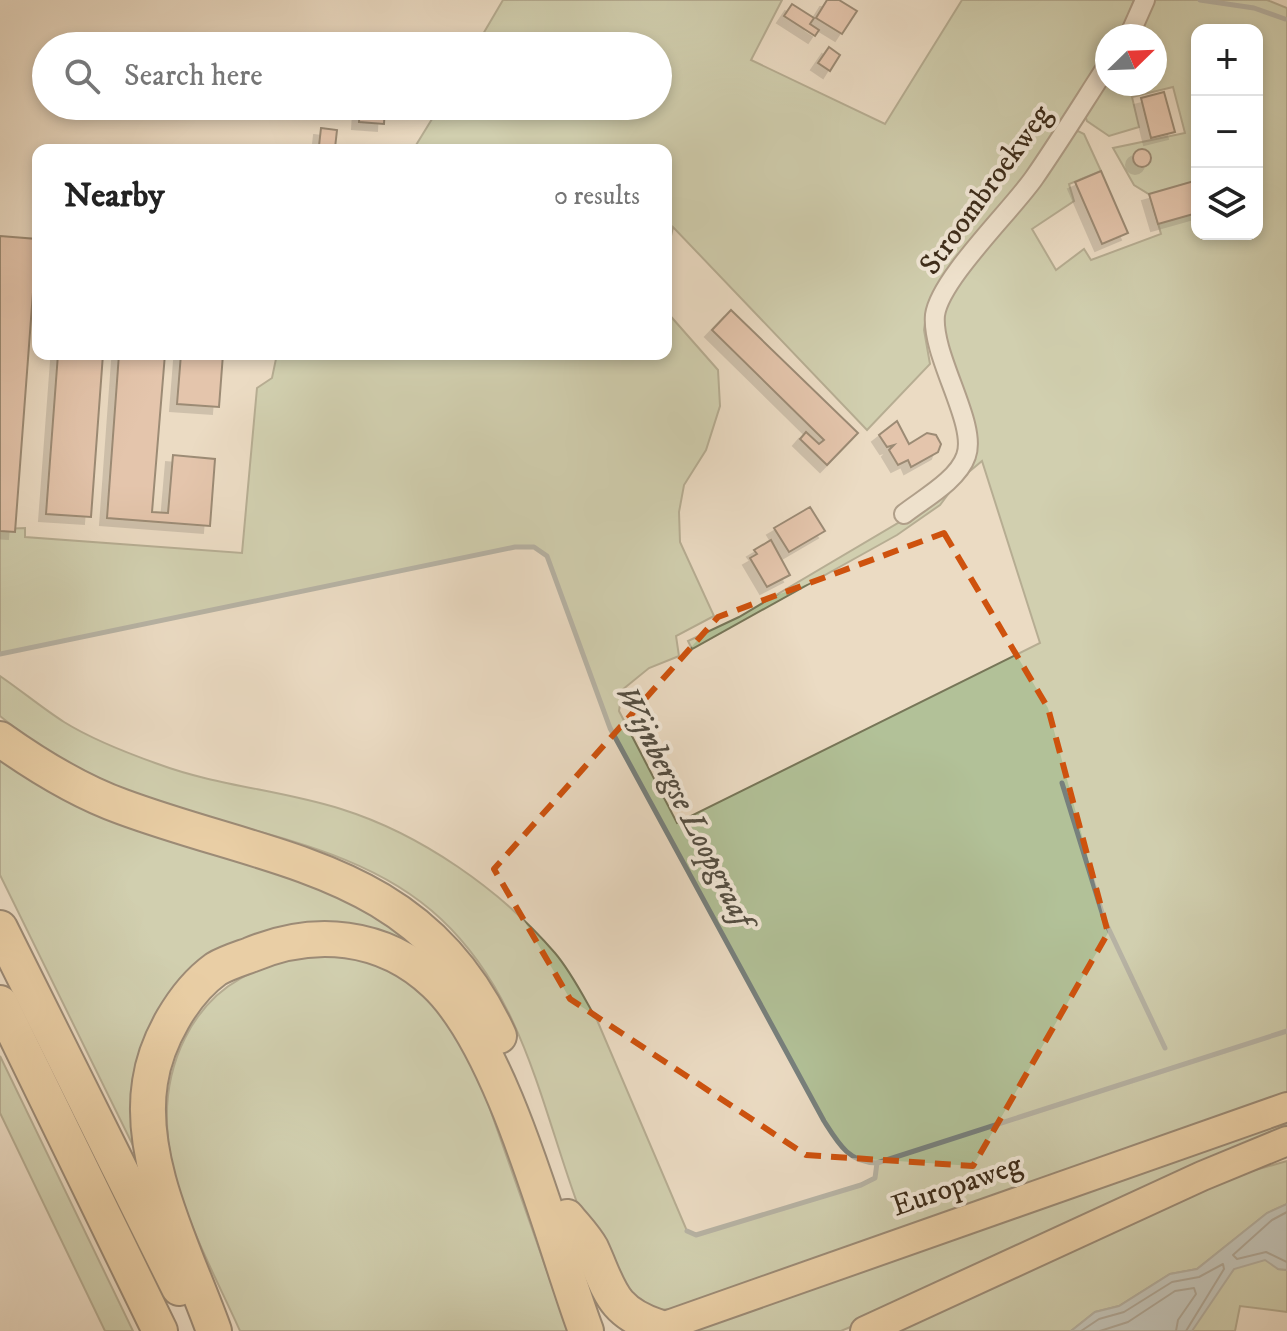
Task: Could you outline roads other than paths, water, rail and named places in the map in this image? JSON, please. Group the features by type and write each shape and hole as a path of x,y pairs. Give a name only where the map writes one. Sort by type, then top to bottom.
{"highway":[{"path":"0,739 76,787 121,807 334,875 423,927 470,981 492,1020 520,1082 607,1331"},
{"path":"0,928 200,1331"},
{"path":"214,1331 156,1175 148,1131 149,1083 157,1054 183,1003 217,969 269,947 319,937 342,938 381,947 434,982 466,1018 518,1138 586,1331"},
{"path":"0,1003 160,1331"},
{"path":"567,1217 589,1245 610,1296 636,1319 655,1329"}],"main road":[{"name":"Europaweg","path":"655,1329 1287,1107"},
{"path":"865,1331 1202,1176 1287,1141"}],"street":[{"path":"1134,24 1145,0"},
{"name":"Stroombroekweg","path":"904,514 954,473 967,456 967,434 938,343 935,314 951,282 1032,180 1095,84"}],"water":[{"path":"1287,1204 1287,1270 1278,1269 1265,1260 1234,1269 1192,1331 1071,1331 1095,1312 1119,1306 1170,1274 1197,1269 1267,1213"}],"waterway":[{"path":"1200,0 1254,8 1285,19"},
{"name":"Wijnbergse Loopgraaf","path":"0,654 515,547 534,547 547,556 610,728 824,1121 852,1156 877,1163 1287,1031"},
{"path":"1062,783 1104,919 1165,1048"},
{"path":"687,1231 696,1235 861,1185 875,1178 877,1163"}]}
